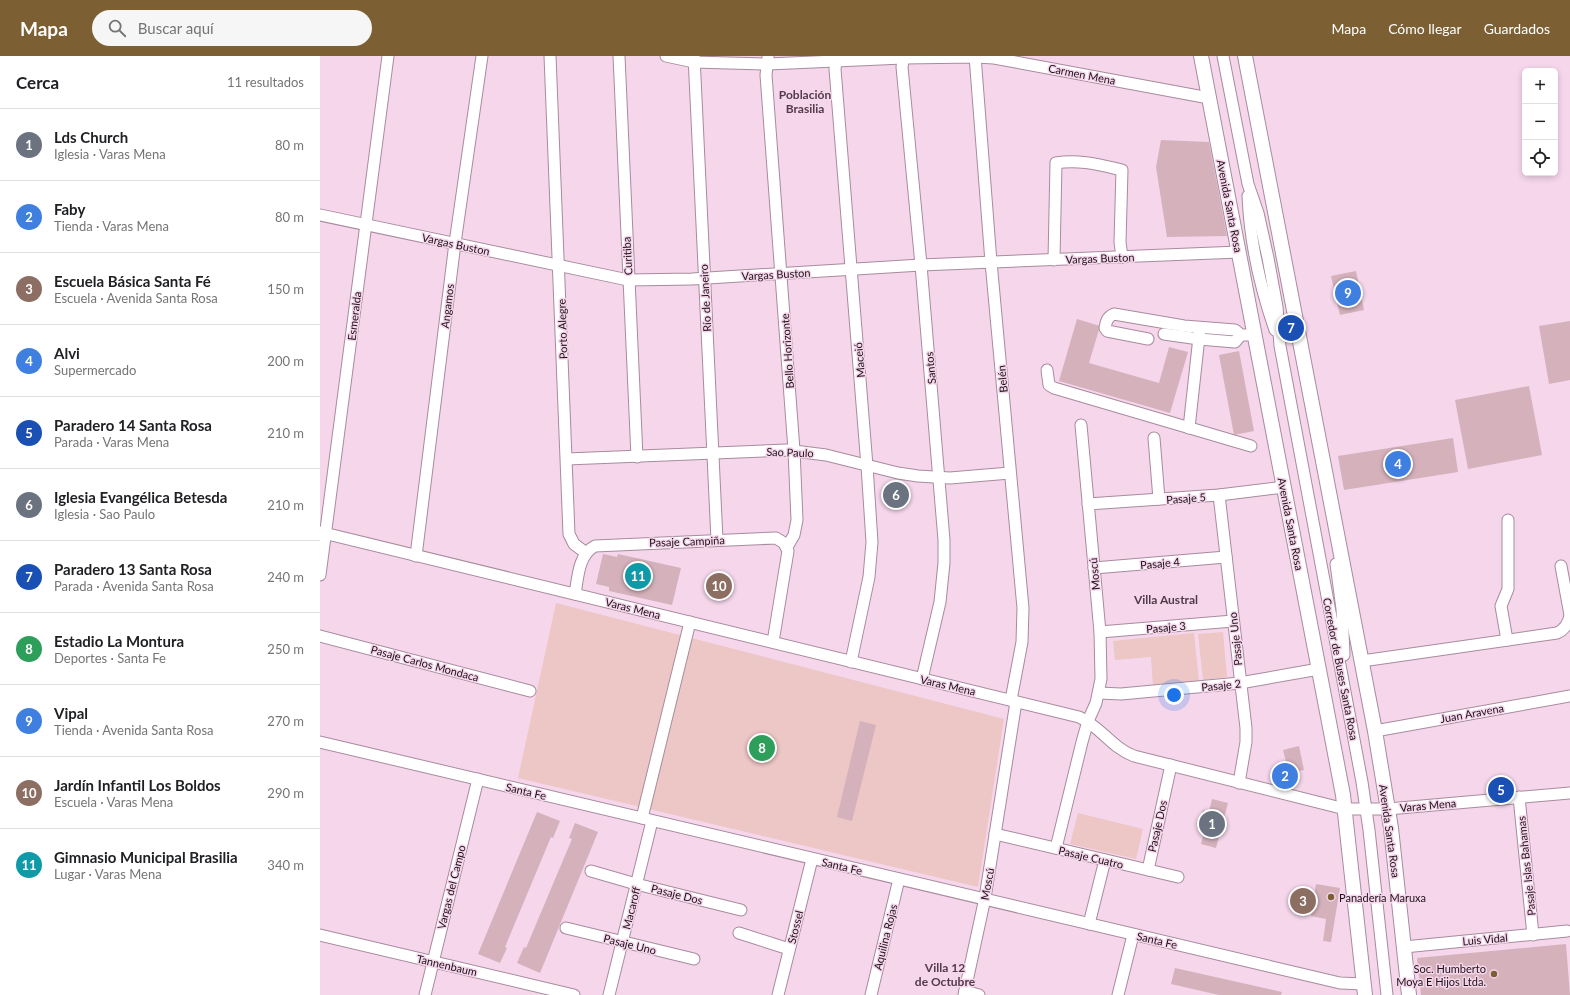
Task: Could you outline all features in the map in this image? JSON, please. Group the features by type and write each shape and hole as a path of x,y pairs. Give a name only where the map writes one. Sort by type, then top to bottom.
{"main road":[{"name":"Avenida Santa Rosa","path":"1201,56 1239,252 1248,335 1284,487 1345,809 1365,990"},
{"name":"Avenida Santa Rosa","path":"1245,56 1375,730 1388,809 1409,995"}],"street":[{"name":"Esmeralda","path":"320,575 323,533 388,56"},
{"name":"Angamos","path":"416,556 455,243 482,56"},
{"name":"Porto Alegre","path":"550,56 560,266 569,534 574,544 586,553"},
{"name":"Curitiba","path":"619,56 637,457"},
{"name":"Carmen Mena","path":"666,56 694,59 768,60 975,57 1018,62 1209,98"},
{"name":"Corredor de Buses Santa Rosa","path":"1223,56 1248,184 1249,217 1261,287 1280,346 1345,689 1366,810 1387,995"},
{"name":"Santos","path":"903,57 902,67 940,478 944,540 940,602 922,679"},
{"name":"Belén","path":"975,57 991,262 1023,608 1022,642 1013,701"},
{"name":"Maceió","path":"837,58 835,69 871,523 870,561 866,593 851,662"},
{"name":"Río de Janeiro","path":"694,59 717,540"},
{"name":"Bello Horizonte","path":"768,60 766,75 794,450 797,520 794,535 787,547 788,556 773,642"},
{"path":"1054,260 1056,163 1064,162 1093,163 1122,170 1120,242 1122,257"},
{"name":"Vargas Buston","path":"320,214 628,280 704,278 921,265 1239,252"},
{"path":"1148,339 1107,331 1105,328 1109,316 1114,314 1200,328 1235,330 1248,335"},
{"path":"1189,428 1200,328"},
{"path":"1164,334 1235,342 1248,335"},
{"path":"1047,370 1049,385 1054,388 1252,446"},
{"name":"Moscú","path":"1081,425 1102,669 1099,693 1088,721"},
{"path":"1154,438 1159,500"},
{"name":"Sao Paulo","path":"567,459 794,450 826,455 898,473 940,478 1010,473"},
{"name":"Pasaje 5","path":"1088,504 1219,495 1284,487"},
{"name":"Pasaje Uno","path":"1219,495 1246,735 1239,783"},
{"path":"1507,640 1501,606 1508,589 1508,520"},
{"path":"1336,529 1336,565 1343,627 1345,689"},
{"name":"Varas Mena","path":"323,533 1079,717 1088,721 1124,752 1134,756 1345,809 1388,809 1570,793"},
{"name":"Pasaje Campiña","path":"586,553 595,546 600,545 771,537 780,540 787,547"},
{"path":"575,594 581,565 586,553"},
{"name":"Pasaje 4","path":"1094,568 1226,557"},
{"path":"1362,661 1556,633 1564,629 1570,616 1561,566"},
{"name":"Pasaje 3","path":"1100,632 1233,621"},
{"name":"Macaroff","path":"609,995 636,884 647,820 690,622"},
{"name":"Pasaje Carlos Mondaca","path":"320,636 530,691"},
{"name":"Pasaje 2","path":"1099,693 1121,694 1240,683 1319,668"},
{"name":"Juan Aravena","path":"1375,730 1570,696"},
{"name":"Moscú","path":"964,993 1000,835 1013,701"},
{"path":"1056,848 1088,721"},
{"name":"Santa Fe","path":"320,742 812,859 985,898 1365,990"},
{"name":"Pasaje Dos","path":"1148,870 1171,766"},
{"name":"Vargas del Campo","path":"425,995 478,779"},
{"name":"Pasaje Islas Bahamas","path":"1519,797 1533,935"},
{"name":"Pasaje Cuatro","path":"1000,835 1178,877"},
{"name":"Stossel","path":"778,995 812,859"},
{"path":"1089,924 1105,860"},
{"name":"Pasaje Dos","path":"591,871 636,884 741,910"},
{"name":"Aquilina Rojas","path":"871,995 899,879"},
{"name":"Pasaje Uno","path":"566,928 694,959"},
{"name":"Luis Vidal","path":"1404,947 1567,931"},
{"path":"739,933 789,949"},
{"path":"1118,995 1133,934"},
{"name":"Tannenbaum","path":"320,935 574,995"},
{"path":"964,993 979,995"}],"shaded area":[{"path":"556,603 1004,719 978,887 518,778"},
{"path":"1223,632 1227,677 1203,680 1198,634"},
{"path":"1194,633 1199,682 1153,686 1151,657 1115,660 1113,641"},
{"path":"1078,813 1143,829 1136,859 1070,844"}],"building":[{"path":"1161,140 1209,142 1227,236 1167,237 1156,167"},
{"path":"1356,271 1364,310 1340,315 1331,276"},
{"path":"1077,319 1100,326 1089,363 1159,383 1169,347 1188,352 1170,413 1059,381"},
{"path":"1570,321 1570,380 1549,384 1539,326"},
{"path":"1239,351 1254,431 1234,435 1219,355"},
{"path":"1529,386 1542,455 1468,469 1455,400"},
{"path":"1453,438 1458,472 1344,490 1338,456"},
{"path":"901,484 901,505 891,505 890,485"},
{"path":"603,554 617,557 618,554 681,568 672,605 609,591 609,587 596,584"},
{"path":"860,721 876,725 852,821 837,817"},
{"path":"1299,746 1304,770 1289,773 1291,781 1282,779 1279,768 1287,766 1283,750"},
{"path":"1212,799 1228,803 1216,848 1201,844 1206,825 1199,823 1203,810 1209,812"},
{"path":"537,812 560,821 553,838 551,837 505,947 507,948 500,963 478,954"},
{"path":"575,823 598,832 540,973 517,963 524,947 526,948 572,839 569,838"},
{"path":"1316,884 1340,888 1331,942 1323,941 1326,919 1311,916"},
{"name":"Soc. Humberto Moya E Hijos Ltda.","path":"1566,944 1570,995 1421,995 1417,958"},
{"path":"1175,968 1282,992 1281,995 1219,995 1171,984"}],"place":[{"name":"Vipal","path":"1348,293"},
{"name":"Paradero 13 Santa Rosa","path":"1291,328"},
{"name":"Alvi","path":"1398,464"},
{"name":"Iglesia Evangélica Betesda","path":"896,495"},
{"name":"Gimnasio Municipal Brasilia","path":"638,576"},
{"name":"Jardín Infantil Los Boldos","path":"719,586"},
{"name":"Estadio La Montura","path":"762,748"},
{"name":"Faby","path":"1285,776"},
{"name":"Paradero 14 Santa Rosa","path":"1501,790"},
{"name":"Lds Church","path":"1212,824"},
{"name":"Panadería Maruxa","path":"1331,897"},
{"name":"Escuela Básica Santa Fé","path":"1303,901"},
{"name":"Soc. Humberto Moya E Hijos Ltda.","path":"1494,974"}],"district":[{"name":"Población Brasilia","path":"805,101"},
{"name":"Villa Austral","path":"1166,599"},
{"name":"Villa 12 de Octubre","path":"945,974"}]}
